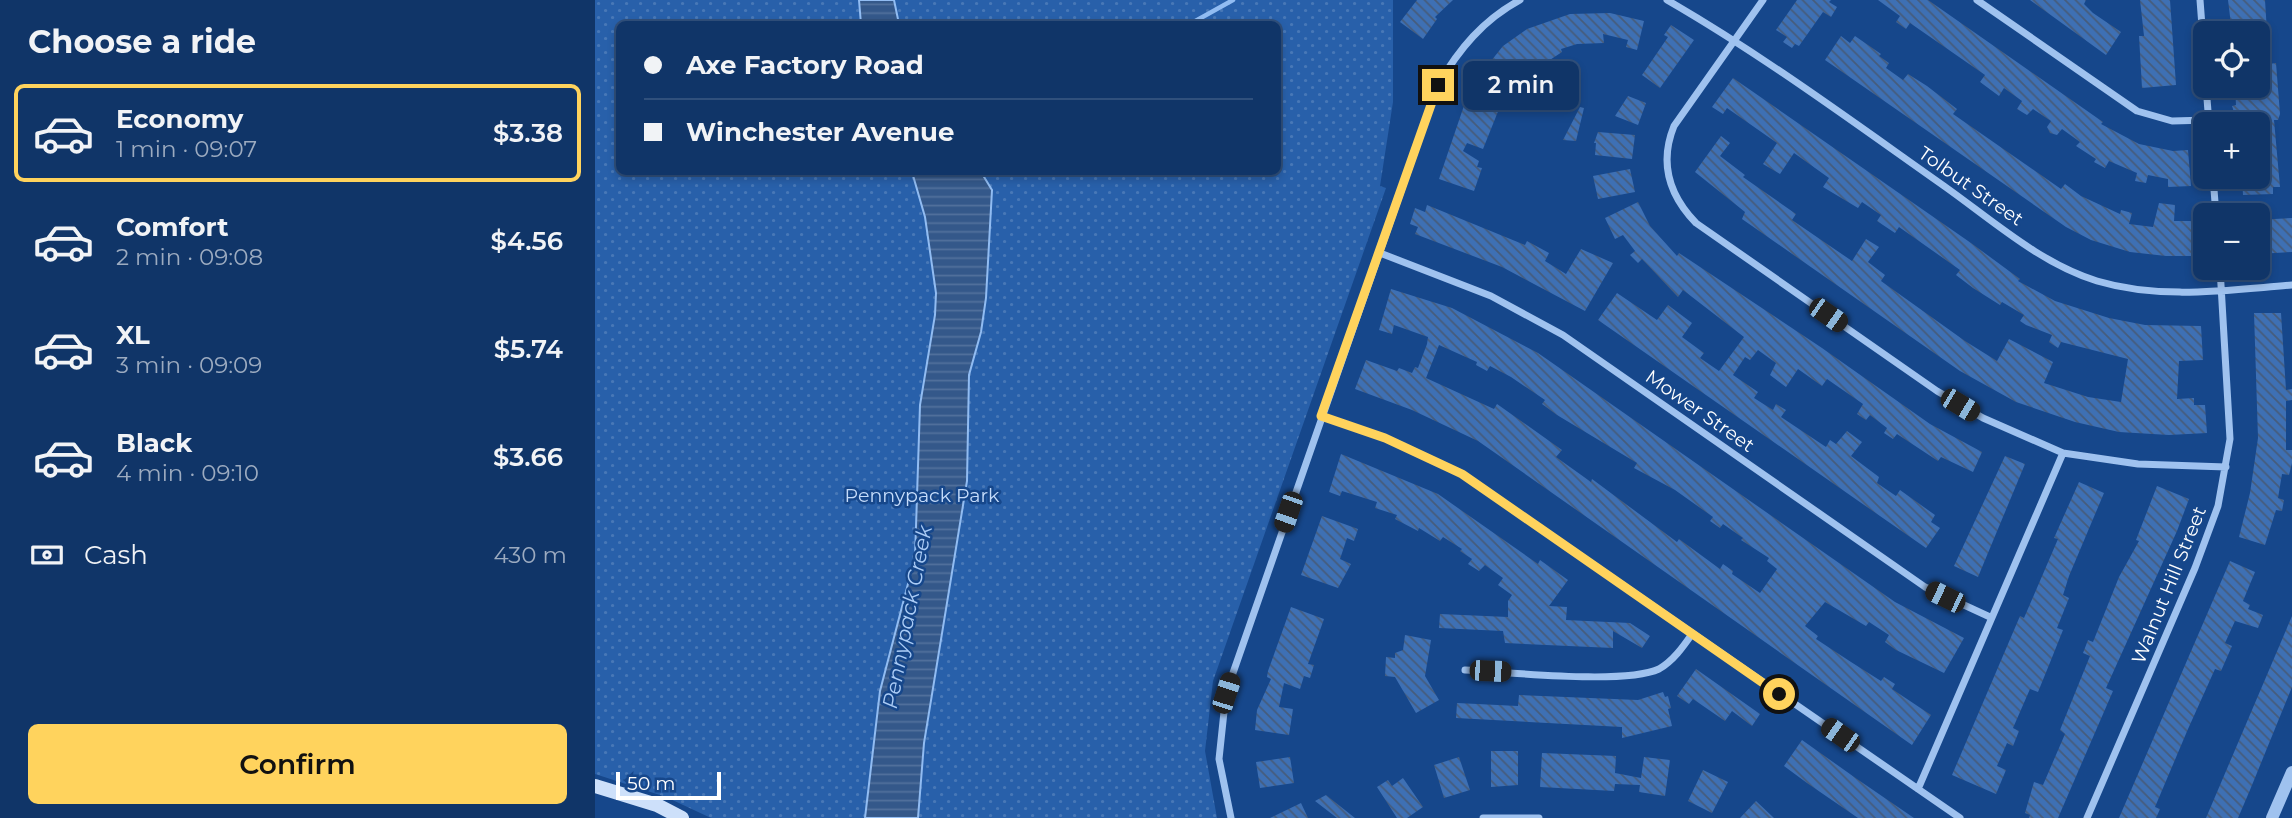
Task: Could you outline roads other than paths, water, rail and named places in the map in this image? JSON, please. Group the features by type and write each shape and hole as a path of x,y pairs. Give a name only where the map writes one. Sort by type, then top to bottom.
{"main road":[{"path":"595,786 657,805 682,818"}],"street":[{"path":"1231,818 1219,759 1226,693 1321,416 1438,85 1453,59 1476,32 1501,10 1520,0"},
{"name":"Tolbut Street","path":"1667,0 1735,40 2015,236 2069,269 2096,281 2138,290 2180,293 2292,285"},
{"path":"1763,0 1674,126 1667,153 1667,175 1673,194 1696,223 1937,391 1983,418 2063,453 2138,464 2226,467"},
{"path":"1977,0 2137,111 2172,121 2193,122"},
{"path":"2200,0 2202,21"},
{"name":"Mower Street","path":"1380,253 1491,296 1563,335 1925,587 1990,617"},
{"name":"Walnut Hill Street","path":"2087,818 2195,568 2218,506 2230,439 2221,280"},
{"path":"1321,416 1385,438 1462,474 1959,818"},
{"path":"1918,789 2063,453"},
{"path":"1465,670 1615,676 1641,674 1660,668 1673,658 1692,634"},
{"path":"2272,818 2292,772"},
{"path":"1483,818 1539,818"}],"water":[{"path":"859,0 894,0 898,21 861,21"},
{"name":"Pennypack Creek","path":"913,175 983,175 992,190 986,298 981,332 969,375 967,481 924,743 918,818 865,818 880,691 915,557 920,405 935,315 936,293 925,217"}],"waterway":[{"path":"1195,21 1233,0"}],"park label":[{"name":"Pennypack Park","path":"922,495"}]}
